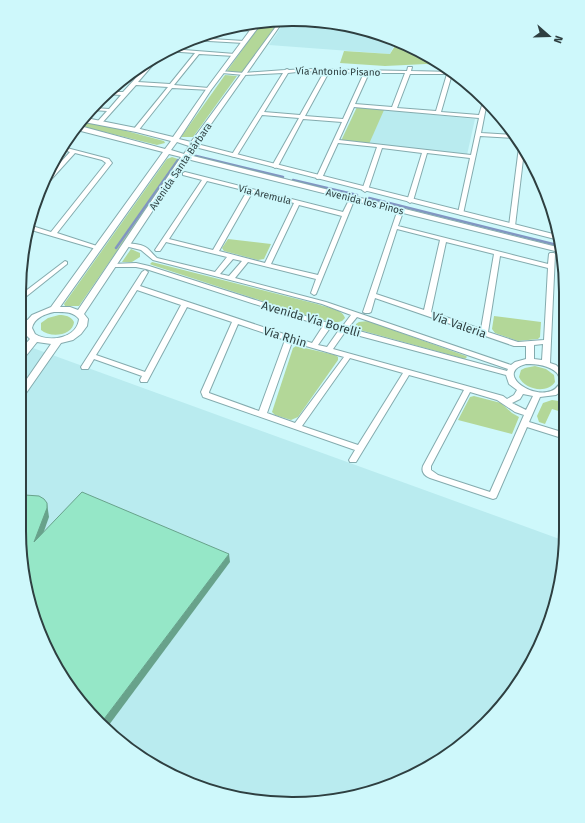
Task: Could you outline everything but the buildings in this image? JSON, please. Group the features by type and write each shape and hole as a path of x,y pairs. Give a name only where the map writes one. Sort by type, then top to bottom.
{"street":[{"name":"Avenida Santa Bárbara","path":"80,313 192,146 277,27"},
{"path":"249,30 253,30"},
{"name":"Avenida Santa Bárbara","path":"54,309 168,151 209,89 253,30"},
{"path":"208,40 244,42"},
{"path":"180,51 235,55"},
{"path":"136,130 198,52"},
{"path":"100,122 146,70"},
{"name":"Vía Antonio Pisano","path":"222,72 244,74 287,70 367,72 409,70 443,72"},
{"path":"234,156 287,70"},
{"path":"394,108 409,70"},
{"path":"275,166 327,71"},
{"path":"319,178 367,72"},
{"path":"438,113 450,78"},
{"path":"134,83 209,89"},
{"path":"115,93 124,94"},
{"path":"352,104 482,117"},
{"path":"461,213 484,107"},
{"path":"99,109 110,110"},
{"path":"260,112 344,121"},
{"path":"89,121 136,130 192,146"},
{"path":"82,129 168,151"},
{"path":"478,134 509,136"},
{"path":"336,141 474,157"},
{"name":"Avenida los Pinos","path":"192,146 553,237"},
{"path":"360,200 367,190 380,146"},
{"path":"52,234 108,167 109,161 68,149"},
{"path":"54,173 74,151"},
{"name":"Avenida los Pinos","path":"168,151 184,158 285,181 555,249"},
{"path":"410,201 425,152"},
{"path":"512,226 521,156"},
{"path":"162,158 184,158"},
{"path":"285,181 296,172"},
{"name":"Vía Aremula","path":"185,174 346,215"},
{"path":"158,250 206,179"},
{"path":"215,252 250,191"},
{"path":"267,265 297,202"},
{"path":"314,293 350,204"},
{"path":"367,312 399,215"},
{"path":"395,227 551,267"},
{"path":"34,229 98,248"},
{"path":"427,314 443,239"},
{"path":"165,240 320,278"},
{"name":"Avenida Vía Borelli","path":"127,244 142,248 147,251 151,258 324,303 485,363 511,371"},
{"path":"484,333 497,253"},
{"path":"546,363 552,254"},
{"path":"216,275 231,257"},
{"path":"85,367 136,287 143,269 151,258"},
{"path":"230,279 246,260"},
{"path":"26,295 65,263"},
{"name":"Avenida Vía Borelli","path":"112,266 143,269 328,325 485,363"},
{"name":"Vía Rhin","path":"136,287 289,339 500,398 518,410 529,414"},
{"name":"Vía Valeria","path":"373,295 517,344 546,342"},
{"path":"92,356 145,377 185,304"},
{"path":"54,309 69,309 80,313 83,317 83,327 72,336 58,341 48,341 29,336 26,322 42,312 54,309"},
{"path":"329,349 355,314"},
{"path":"236,321 205,392 206,395 360,449"},
{"path":"314,345 328,325"},
{"path":"262,415 289,339"},
{"path":"26,388 58,341"},
{"path":"530,344 530,361"},
{"path":"297,427 348,356"},
{"path":"559,371 546,363 530,361 523,362 511,371 511,380 521,390 537,395 554,394 559,392"},
{"path":"353,460 407,372"},
{"path":"468,389 427,466 428,473 435,477 493,496 537,395"},
{"path":"507,402 517,397 521,390"},
{"path":"525,424 559,434"}],"shaded area":[{"path":"292,26 327,28 344,31 394,46 390,54 269,45 282,27"},
{"path":"357,107 475,119 467,155 341,141"},
{"path":"26,345 559,539 557,565 554,582 539,632 532,648 514,679 493,706 455,742 426,761 394,777 344,792 327,795 292,797 258,795 207,783 175,770 130,742 104,719 81,693 57,655 28,558 26,530"}],"green space":[{"path":"275,27 242,73 227,71 258,28"},
{"path":"395,46 430,64 385,66 340,63 344,51 390,54"},
{"path":"225,75 237,76 193,137 181,137"},
{"path":"357,107 384,110 369,144 341,141"},
{"path":"87,123 104,125 164,141 165,143 157,145 84,127"},
{"path":"172,157 178,159 179,161 79,306 65,306 64,304 167,159"},
{"path":"228,239 271,244 264,259 258,260 224,251 222,248"},
{"path":"131,249 140,253 140,257 132,262 122,262"},
{"path":"152,262 329,307 341,312 345,318 342,321 335,323 308,316 152,265 150,264"},
{"path":"59,315 68,316 73,320 73,327 70,330 65,333 55,335 45,333 41,330 41,323 48,318"},
{"path":"494,316 541,322 540,337 538,339 518,341 495,333 492,329"},
{"path":"368,321 467,357 465,359 356,328 356,324 359,322"},
{"path":"296,346 335,355 338,357 338,360 298,417 291,420 275,415 272,412 293,348"},
{"path":"535,366 546,369 554,375 555,382 551,386 536,389 526,385 522,381 519,377 521,370"},
{"path":"474,396 501,403 519,417 512,434 458,420 470,397"},
{"path":"552,400 559,401 559,411 552,409 545,424 539,422 537,416 543,403"}],"waterway":[{"path":"196,156 283,177"},
{"path":"116,248 178,160"},
{"path":"293,180 357,195"},
{"path":"369,198 555,244"}]}
